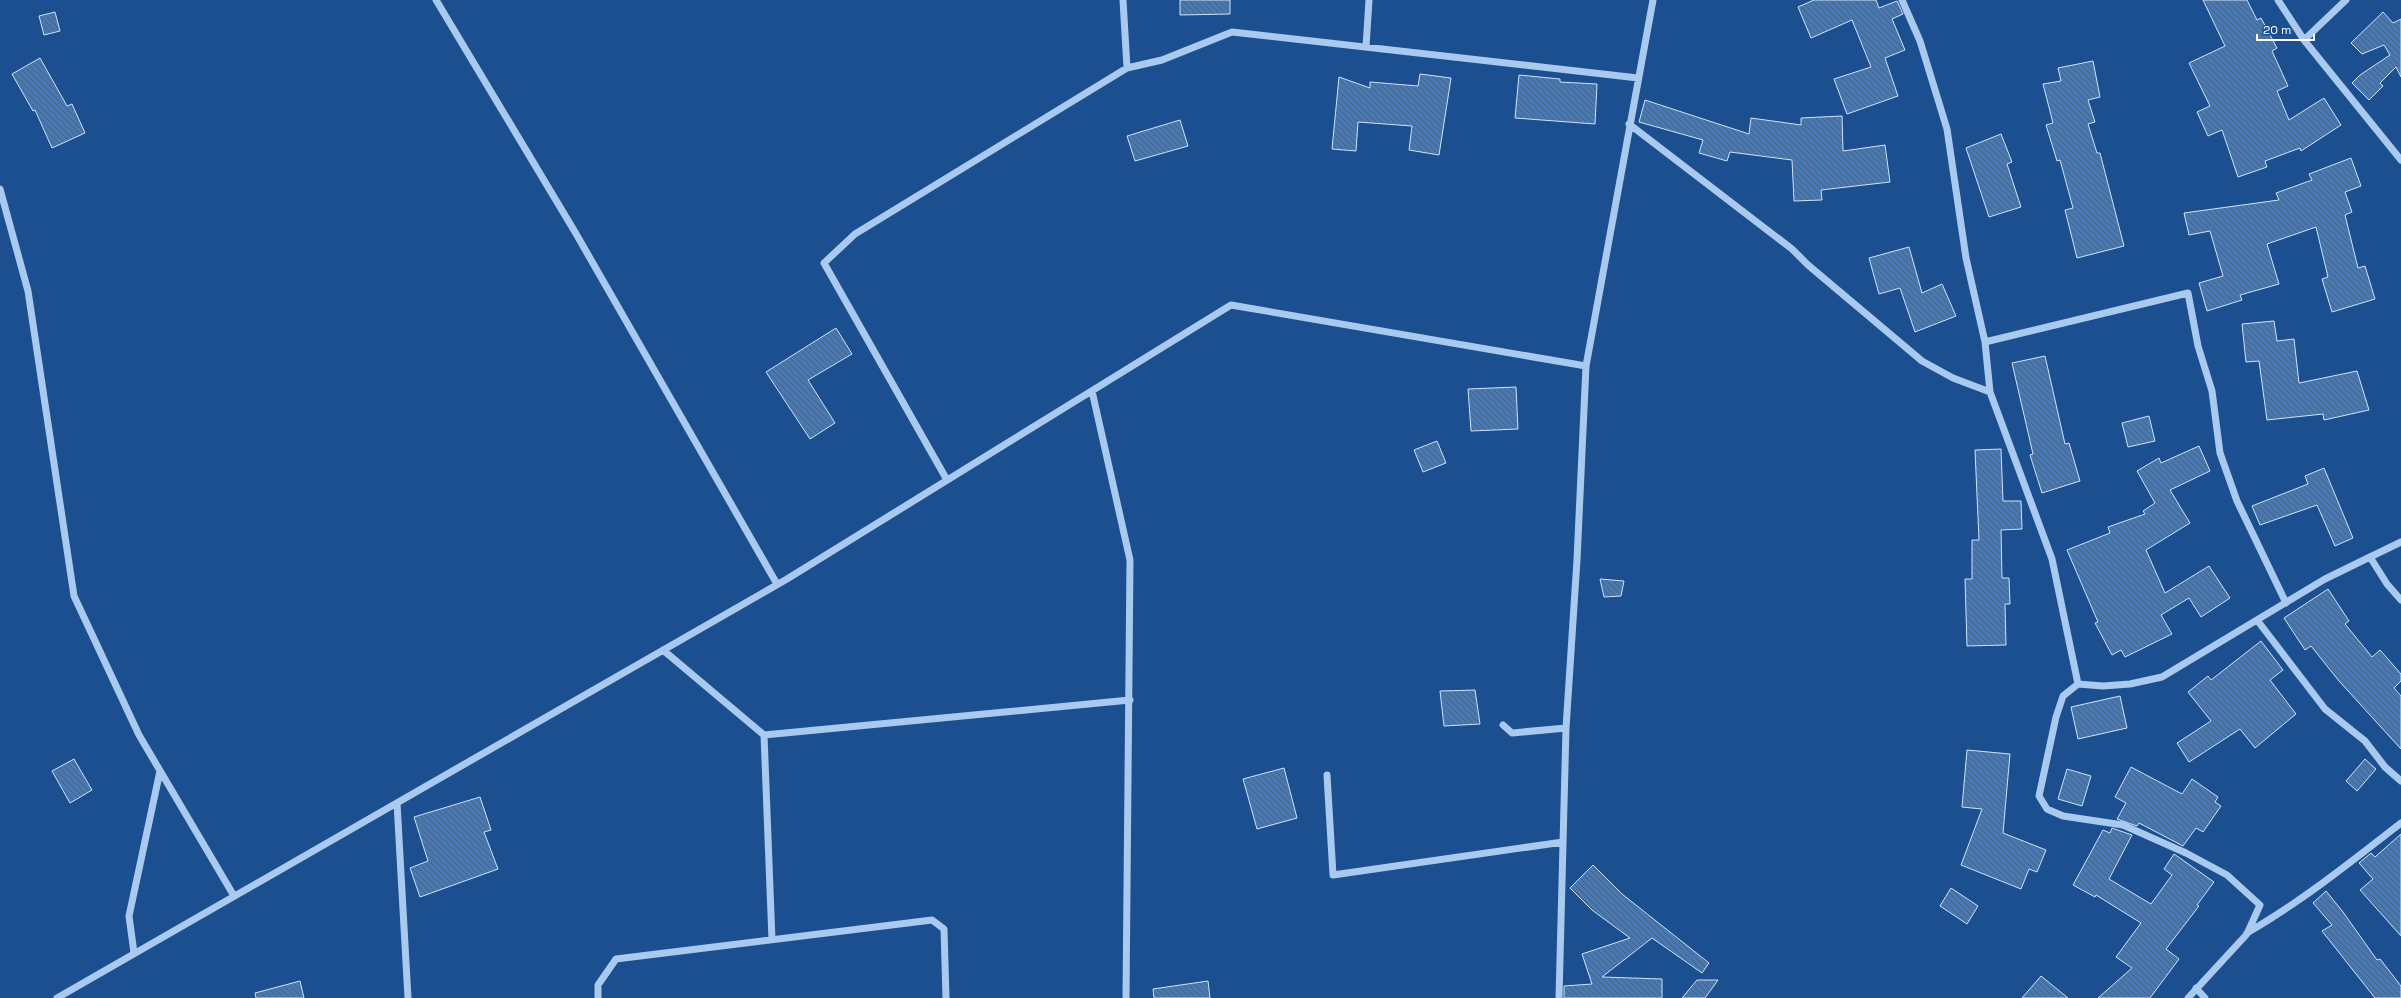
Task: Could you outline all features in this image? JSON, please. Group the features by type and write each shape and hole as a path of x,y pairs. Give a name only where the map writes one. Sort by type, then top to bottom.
{"street":[{"path":"436,0 575,232 777,584"},
{"path":"1123,0 1127,68"},
{"path":"1366,47 1369,0"},
{"path":"1559,998 1566,728 1578,560 1586,366 1629,124 1653,0"},
{"path":"1902,0 1920,41 1947,129 1966,258 1985,342 1990,392 2052,559 2078,684"},
{"path":"2278,0 2304,40 2401,160"},
{"path":"2304,40 2346,0"},
{"path":"947,480 824,263 855,234 1127,68 1162,60 1232,32 1638,78"},
{"path":"1629,124 1792,249 1808,265 1922,361 1953,378 1990,392"},
{"path":"0,189 28,291 74,596 139,735 234,896"},
{"path":"1985,342 2188,293 2198,346 2212,391 2220,453 2237,501 2286,603"},
{"path":"57,998 777,584 1231,305 1586,366"},
{"path":"1092,391 1130,560 1130,700 1126,998"},
{"path":"2247,934 2260,905 2227,875 2186,853 2123,825 2063,816 2047,809 2039,796 2056,716 2063,696 2078,684 2103,686 2162,677 2325,579 2401,542"},
{"path":"2370,557 2387,584 2401,600"},
{"path":"2257,620 2325,709 2365,741 2385,767 2401,781"},
{"path":"663,650 764,735 1130,700"},
{"path":"1503,726 1512,733 1566,728"},
{"path":"764,735 772,940"},
{"path":"134,953 129,916 160,771"},
{"path":"1327,775 1333,875 1563,842"},
{"path":"397,802 408,998"},
{"path":"2188,998 2247,934 2280,914 2401,823"},
{"path":"598,998 598,985 616,959 932,920 944,929 946,998"},
{"path":"2196,988 2204,998"}],"building":[{"path":"1180,0 1230,0 1230,14 1180,15"},
{"path":"1814,0 1876,0 1879,8 1897,1 1903,14 1892,19 1905,50 1885,58 1898,96 1847,114 1834,79 1871,67 1852,20 1811,38 1798,7"},
{"path":"2203,0 2247,0 2257,20 2261,18 2277,48 2272,51 2288,86 2277,91 2289,120 2324,98 2341,125 2301,151 2300,148 2265,161 2267,167 2238,177 2222,130 2208,136 2197,112 2210,106 2189,63 2225,46"},
{"path":"55,12 60,31 44,35 39,16"},
{"path":"2383,12 2393,23 2401,19 2401,77 2396,67 2380,83 2383,86 2369,100 2352,83 2360,75 2390,55 2384,45 2362,54 2351,43"},
{"path":"40,58 67,106 72,104 85,133 52,148 35,110 33,111 12,74"},
{"path":"2093,61 2100,97 2088,100 2095,122 2088,124 2097,153 2100,153 2124,246 2077,258 2065,210 2073,208 2060,160 2057,161 2046,125 2053,123 2043,84 2061,81 2058,68"},
{"path":"1420,74 1451,78 1439,155 1409,150 1412,126 1358,122 1356,151 1332,149 1339,77 1370,88 1370,82 1418,86"},
{"path":"1519,75 1560,79 1560,82 1597,84 1595,124 1515,118"},
{"path":"1645,100 1749,134 1751,118 1801,125 1801,118 1842,116 1843,151 1885,145 1890,182 1821,190 1822,200 1794,201 1792,160 1730,152 1727,161 1699,153 1703,140 1639,122"},
{"path":"1180,120 1188,146 1135,161 1127,136"},
{"path":"2001,134 2012,162 2007,164 2021,207 1989,217 1966,148"},
{"path":"2351,158 2361,186 2345,192 2352,212 2345,215 2358,268 2365,266 2375,299 2332,312 2322,279 2328,277 2316,227 2267,244 2279,284 2240,295 2242,300 2207,311 2199,283 2223,276 2210,231 2189,235 2184,213 2279,200 2276,193 2312,180 2309,174"},
{"path":"1909,247 1922,293 1942,284 1956,316 1915,332 1900,288 1879,294 1869,258"},
{"path":"2274,321 2277,341 2294,339 2299,383 2357,371 2369,410 2324,420 2323,414 2267,420 2259,361 2246,362 2242,324"},
{"path":"836,328 852,354 808,380 835,423 810,439 766,372"},
{"path":"2045,356 2065,444 2069,443 2080,481 2042,493 2030,455 2033,454 2012,363"},
{"path":"1516,387 1518,429 1471,431 1468,389"},
{"path":"2149,416 2155,441 2128,447 2122,423"},
{"path":"1437,441 1446,463 1423,472 1414,450"},
{"path":"2199,446 2210,471 2170,490 2190,523 2146,550 2165,593 2209,566 2230,598 2201,617 2189,598 2161,615 2172,634 2125,657 2121,650 2112,655 2095,623 2098,622 2067,550 2110,533 2108,527 2145,514 2143,511 2155,503 2137,471 2159,458 2161,463"},
{"path":"2001,449 2003,501 2021,501 2022,529 2001,530 2002,578 2009,578 2010,604 2005,604 2006,645 1967,646 1965,579 1972,579 1972,540 1979,540 1975,450"},
{"path":"2324,468 2353,538 2335,546 2317,505 2260,525 2252,506 2308,484 2305,476"},
{"path":"1600,579 1624,581 1621,596 1604,597"},
{"path":"2328,589 2349,621 2345,624 2372,657 2380,650 2401,674 2401,681 2394,688 2401,696 2401,749 2339,681 2311,646 2305,650 2284,618"},
{"path":"2261,641 2283,670 2270,680 2296,714 2255,748 2240,729 2189,762 2177,743 2211,721 2188,692 2208,676 2211,680"},
{"path":"1475,690 1480,724 1444,726 1440,691"},
{"path":"2120,696 2127,728 2078,739 2071,707"},
{"path":"1967,750 2010,754 2003,833 2046,850 2037,872 2029,869 2021,889 1961,865 1982,809 1962,807"},
{"path":"74,759 92,790 70,803 52,771"},
{"path":"2365,759 2376,769 2357,791 2346,781"},
{"path":"2131,767 2182,794 2192,779 2218,797 2215,802 2221,806 2203,832 2196,828 2183,846 2139,823 2137,826 2117,819 2126,803 2115,797"},
{"path":"1284,768 1297,818 1257,829 1243,779"},
{"path":"2067,769 2091,776 2082,806 2058,799"},
{"path":"480,797 491,830 484,832 498,869 420,897 410,868 428,861 414,817"},
{"path":"2112,828 2132,835 2109,879 2151,904 2172,875 2164,869 2174,854 2214,882 2197,905 2199,906 2166,949 2179,959 2150,998 2098,998 2132,968 2116,957 2141,923 2096,895 2095,897 2073,885 2103,830 2110,833"},
{"path":"2401,834 2401,936 2360,890 2373,879 2359,863 2371,853 2375,857"},
{"path":"1593,865 1622,894 1709,963 1702,973 1652,938 1602,977 1662,979 1662,998 1564,998 1564,986 1592,984 1582,954 1630,938 1592,910 1570,888"},
{"path":"1951,888 1978,906 1967,924 1940,906"},
{"path":"2326,891 2377,960 2380,959 2401,986 2401,998 2375,998 2322,931 2332,925 2313,903"},
{"path":"2041,976 2068,998 2022,998"},
{"path":"1697,980 1718,980 1705,998 1682,998"},
{"path":"300,981 304,998 256,998 255,993"},
{"path":"1208,981 1210,998 1154,998 1153,989"}]}
